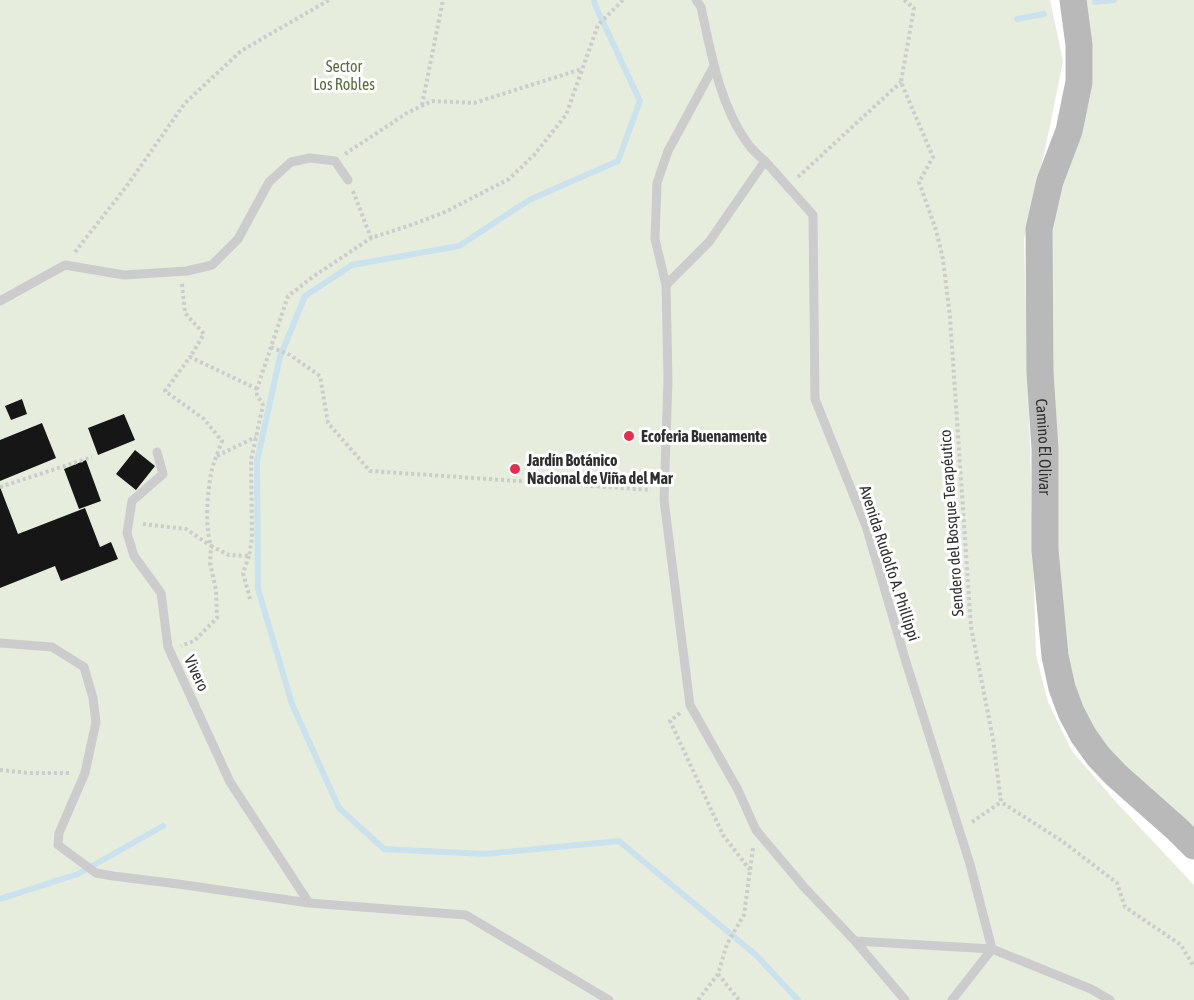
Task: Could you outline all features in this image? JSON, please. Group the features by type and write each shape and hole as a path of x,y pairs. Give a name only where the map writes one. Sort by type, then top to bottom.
{"main road":[{"name":"Camino El Olivar","path":"1073,0 1079,45 1079,82 1069,131 1050,181 1039,230 1040,372 1045,449 1045,550 1055,656 1062,688 1071,712 1083,735 1098,756 1194,846"}],"lane":[{"name":"Avenida Rudolfo A. Phillippi","path":"696,0 701,7 714,66 731,117 749,146 813,215 815,399 866,526 909,674 970,864 992,949"},
{"path":"714,66 668,151 657,183 655,239 666,285 668,380 665,511 690,705 738,790 756,830 905,1000"},
{"path":"0,301 65,265 124,275 180,272 212,265 238,239 269,182 291,162 310,158 335,161 348,180"},
{"path":"666,285 709,242 765,161"},
{"name":"Vivero","path":"157,452 163,474 132,501 127,533 134,556 161,593 168,647 230,782 309,903"},
{"path":"0,643 52,647 84,667 93,698 96,722 85,773 59,833 58,845 96,873 309,903 466,915 609,1000"},
{"path":"855,941 992,949 1091,988 1110,1000"},
{"path":"952,1000 992,949"}],"path":[{"path":"65,265 126,187 185,103 241,51 329,0"},
{"path":"422,106 443,0"},
{"path":"250,598 243,573 252,538 251,460 263,405 257,395 257,389 288,296 371,238 445,212 509,179 534,155 566,115 598,26 623,0"},
{"path":"787,186 901,82 914,8 904,0"},
{"path":"335,161 407,113 432,101 474,103 582,69"},
{"name":"Sendero del Bosque Terapéutico","path":"901,82 933,157 919,182 936,230 943,259 950,317 970,627 993,739 1001,802"},
{"path":"348,180 371,238"},
{"path":"168,647 182,646 194,641 218,618 216,590 210,563 208,509 211,473 222,441 204,419 165,390 204,334 185,313 180,272"},
{"path":"271,347 286,353 320,376 328,423 370,471 664,491"},
{"path":"190,357 257,389"},
{"path":"217,456 257,436"},
{"path":"0,487 92,457"},
{"path":"129,522 186,529 229,555 249,556"},
{"path":"690,705 670,721 723,835 750,870"},
{"path":"0,770 30,773 85,773"},
{"path":"959,831 1001,802 1062,841 1117,883 1125,907 1181,945 1194,967"},
{"path":"698,1000 718,974 727,944 744,915 756,830"},
{"path":"718,974 739,1000"}],"green space":[{"name":"Jardín Botánico Nacional de Viña del Mar","path":"0,0 1050,0 1063,61 1024,239 1036,655 1048,702 1072,751 1194,885 1194,1000 0,1000"},
{"path":"1078,0 1194,0 1194,838 1099,746 1063,674 1044,273"}],"building":[{"path":"22,399 27,414 11,420 5,406"},
{"path":"124,414 135,440 98,455 88,428"},
{"path":"42,423 56,458 0,481 0,440"},
{"path":"135,450 155,466 136,490 116,474"},
{"path":"86,460 101,501 79,509 64,469"},
{"path":"0,487 18,534 85,508 100,547 111,542 118,559 61,581 55,566 0,588"}],"waterway":[{"path":"594,0 640,101 618,161 529,200 459,246 352,265 305,296 280,357 257,461 258,589 292,704 339,808 384,849 484,854 619,841 756,955 798,1000"},
{"path":"1095,2 1114,0"},
{"path":"1017,19 1044,14"},
{"path":"0,899 78,874 163,826"}],"place":[{"name":"Ecoferia Buenamente","path":"629,436"},
{"name":"Jardín Botánico Nacional de Viña del Mar","path":"515,469"}],"park label":[{"name":"Sector Los Robles","path":"344,75"}]}
